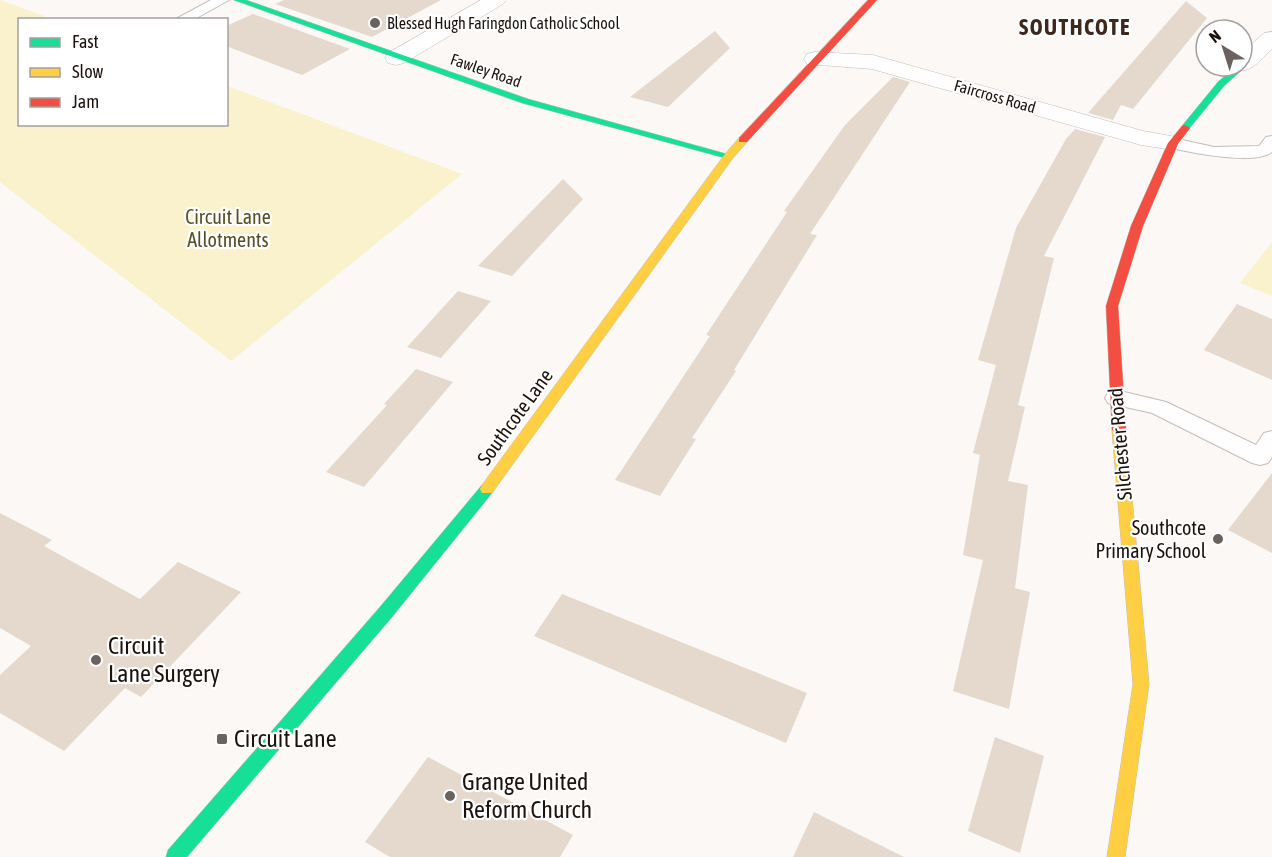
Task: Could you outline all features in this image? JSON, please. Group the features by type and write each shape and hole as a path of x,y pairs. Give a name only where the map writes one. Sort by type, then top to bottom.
{"street":[{"name":"Fawley Road","path":"238,0 396,58 525,101 729,156"},
{"path":"396,58 496,0"},
{"name":"Southcote Lane","path":"176,855 386,612 481,497 729,156 815,59 873,0"},
{"name":"Silchester Road","path":"1254,55 1272,38"},
{"name":"Faircross Road","path":"815,59 873,62 1141,138 1173,143"},
{"name":"Silchester Road","path":"1116,857 1141,684 1116,398 1112,306 1137,226 1173,143 1228,78"}],"lane":[{"path":"185,18 222,0"},
{"path":"1173,143 1214,152 1264,151 1272,141"},
{"path":"1116,398 1158,407 1260,457 1272,439"}],"green space":[{"name":"Circuit Lane Allotments","path":"0,0 49,18 18,18 18,126 228,126 228,86 462,174 231,361 0,182"},
{"path":"1272,242 1272,296 1240,283"}],"building":[{"name":"Blessed Hugh Faringdon Catholic School","path":"284,0 441,0 372,37 275,4"},
{"path":"1186,1 1207,18 1194,18 1194,34 1133,109 1121,105 1113,120 1088,113"},
{"path":"253,14 350,49 302,75 228,47 228,25"},
{"path":"715,31 730,48 668,107 630,97"},
{"path":"893,77 910,82 810,234 817,235 734,370 736,371 692,438 696,439 660,496 615,480 710,336 706,335 787,212 784,211 845,125"},
{"path":"1075,129 1105,137 1044,256 1054,258 1018,405 1025,407 1008,481 1028,485 1015,588 1030,592 1009,709 953,691 983,560 963,555 980,455 973,453 996,365 978,360 1016,228 1066,139"},
{"path":"563,179 583,199 512,276 478,266"},
{"path":"458,291 491,301 441,358 407,347"},
{"path":"1237,304 1272,319 1272,380 1204,350"},
{"path":"416,369 453,382 364,487 326,472 387,405 384,404"},
{"path":"1272,473 1272,553 1228,530"},
{"name":"Circuit Lane Surgery","path":"0,513 52,540 44,546 140,599 178,562 241,592 141,697 125,688 64,751 0,713 0,675 31,646 0,628"},
{"path":"562,594 807,693 786,743 534,636"},
{"path":"995,737 1044,756 1020,853 968,831"},
{"name":"Grange United Reform Church","path":"428,757 573,835 560,857 390,857 365,842"},
{"path":"814,812 904,857 793,857"}],"traffic: fast":[{"path":"238,0 525,101 729,156"},
{"path":"1185,128 1228,78"},
{"path":"175,857 386,612 487,489"}],"traffic: slow":[{"path":"487,489 729,156 743,140"},
{"path":"1116,857 1141,684 1119,430"}],"traffic: jam":[{"path":"743,140 873,0"},
{"path":"1119,430 1112,306 1137,226 1173,143 1185,128"}],"place":[{"name":"Blessed Hugh Faringdon Catholic School","path":"375,23"},
{"name":"Southcote Primary School","path":"1218,539"},
{"name":"Circuit Lane Surgery","path":"96,660"},
{"name":"Circuit Lane","path":"222,739"},
{"name":"Grange United Reform Church","path":"450,796"}],"district":[{"name":"SOUTHCOTE","path":"1075,27"}]}
